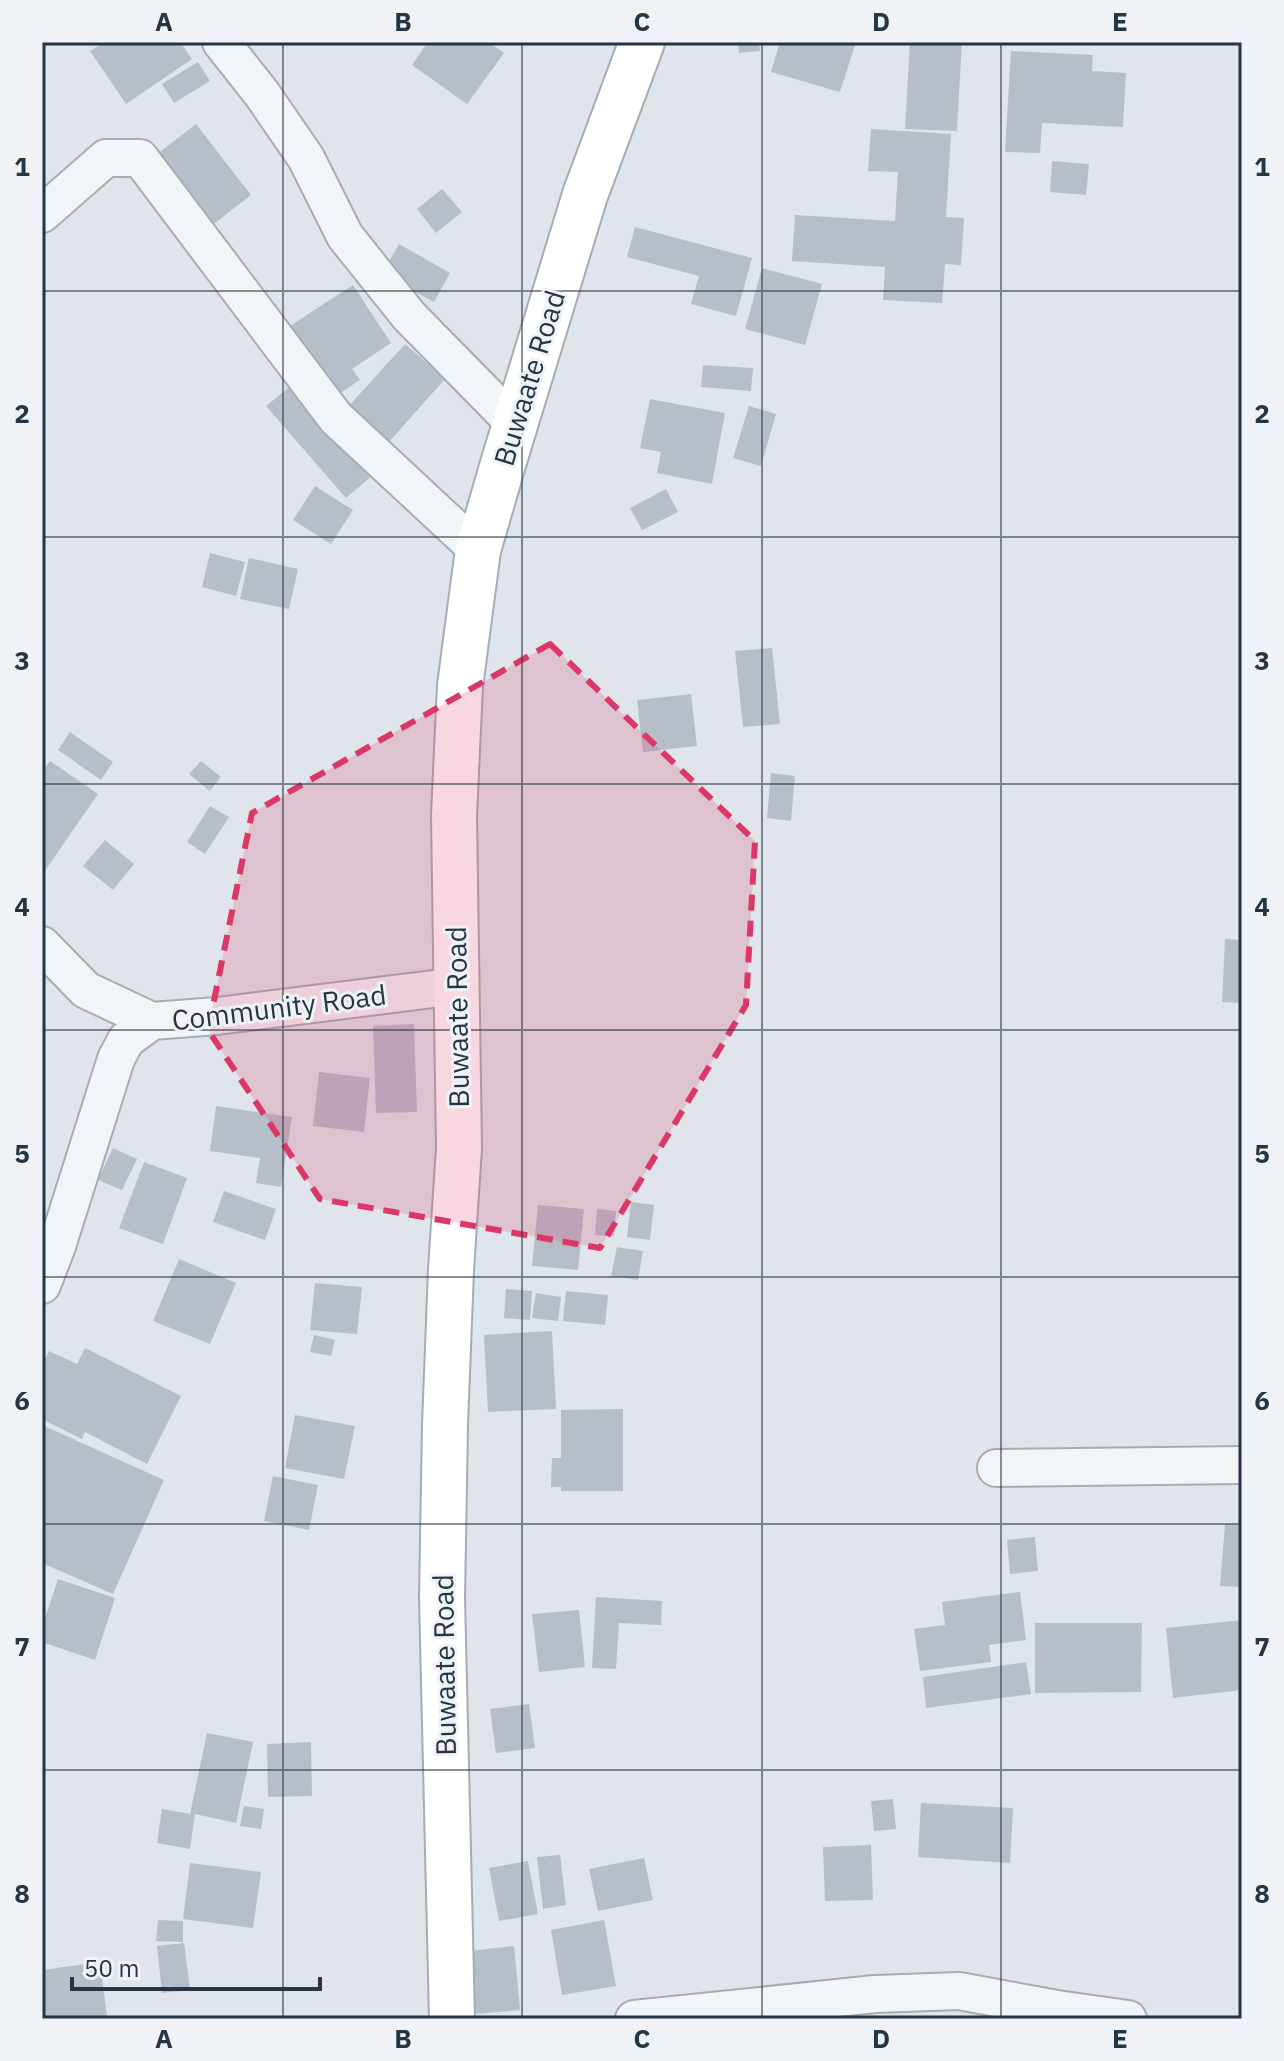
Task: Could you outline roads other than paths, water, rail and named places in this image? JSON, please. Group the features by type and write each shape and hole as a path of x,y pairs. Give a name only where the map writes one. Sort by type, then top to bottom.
{"street":[{"path":"221,42 306,158 345,236 409,316 515,424"},
{"name":"Buwaate Road","path":"452,2019 442,1598 445,1425 459,1148 454,815 459,700 478,550 585,195 635,44"},
{"path":"42,214 106,158 140,158 336,418 478,550"},
{"path":"42,945 86,990 152,1021"},
{"name":"Community Road","path":"42,1285 116,1059 126,1040 152,1021 217,1016 457,986"},
{"path":"996,1468 1242,1465"},
{"path":"634,2019 875,1994 959,1991 1128,2019"}]}
